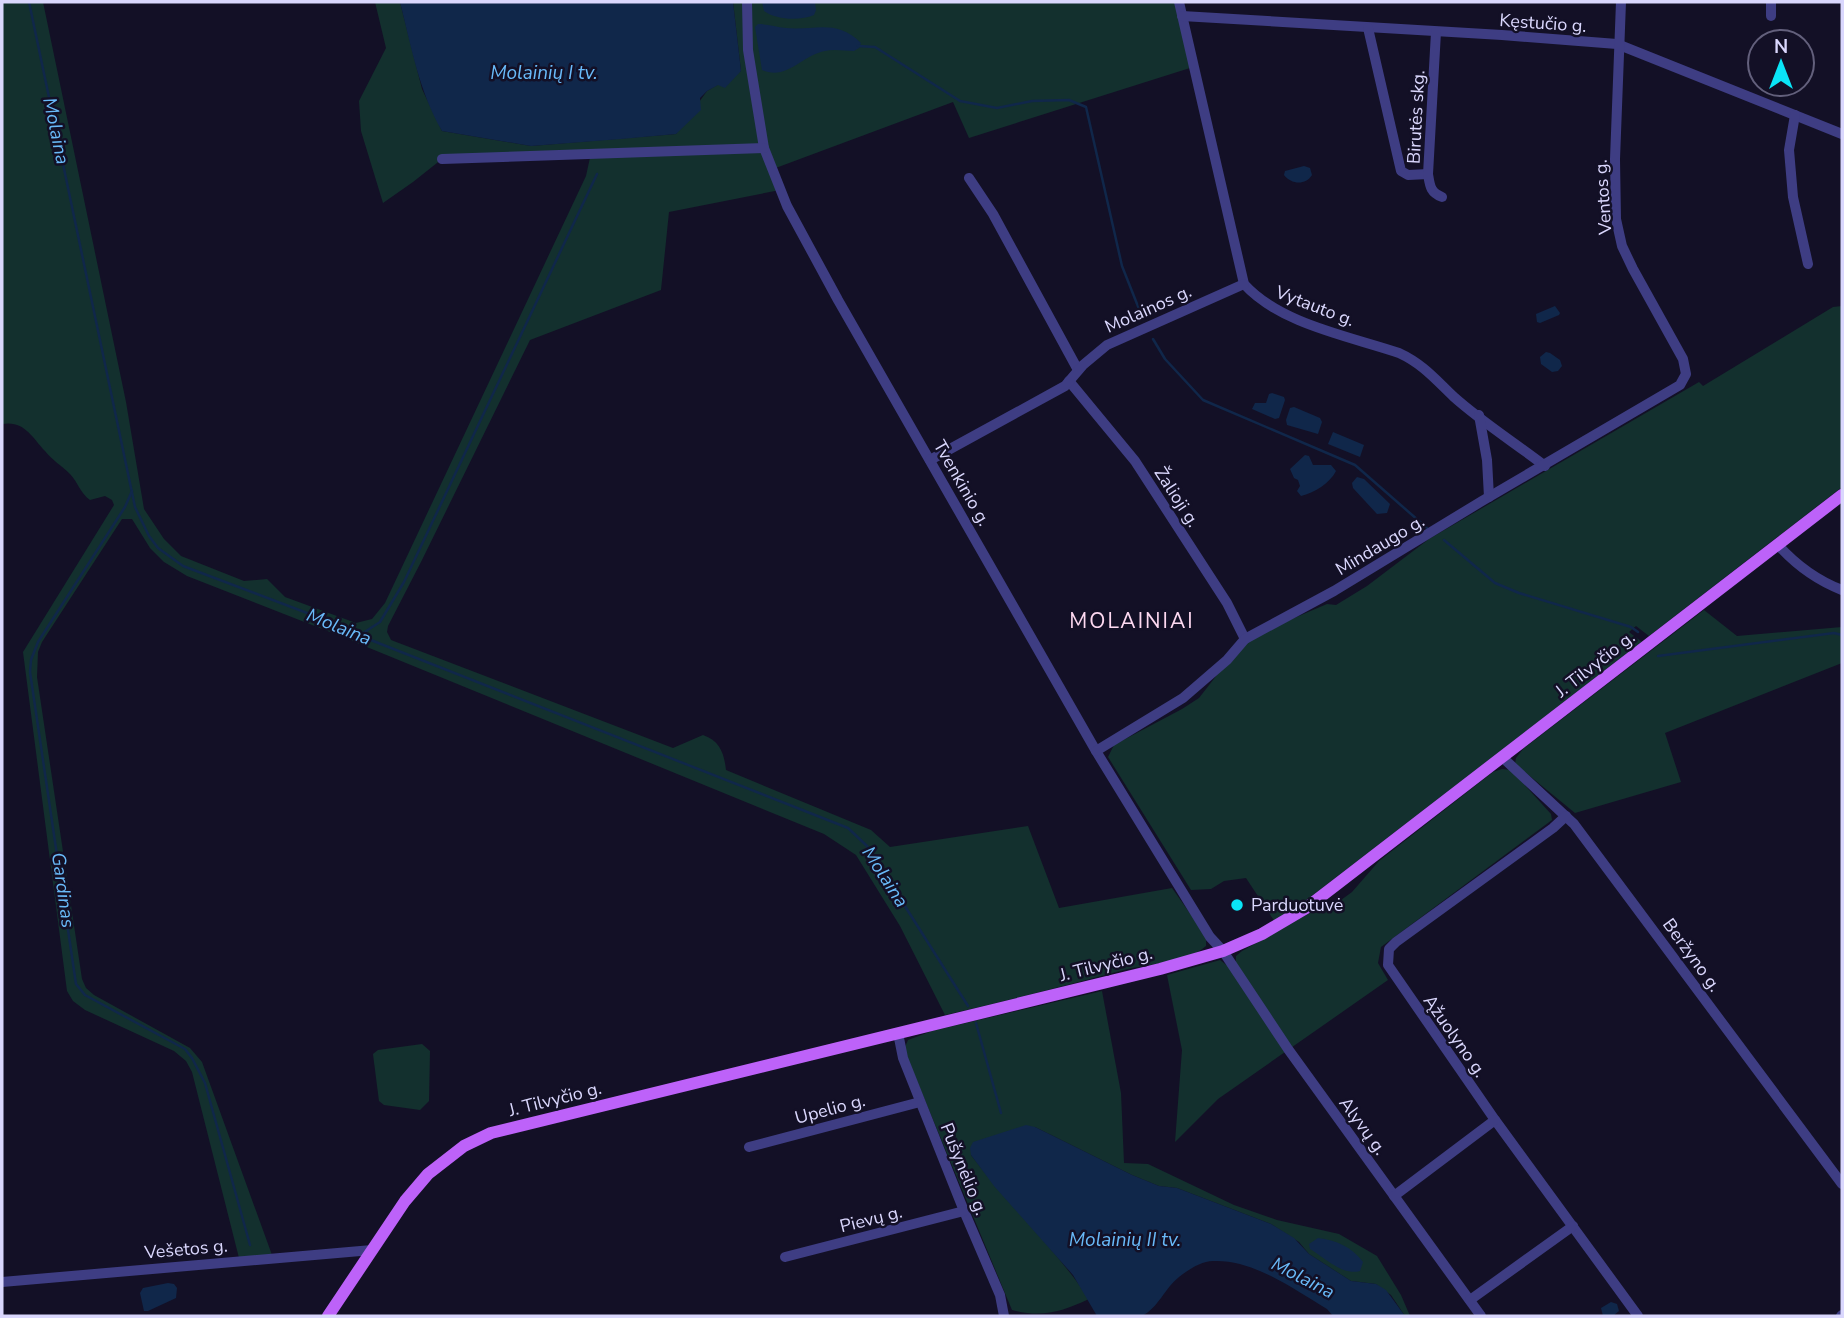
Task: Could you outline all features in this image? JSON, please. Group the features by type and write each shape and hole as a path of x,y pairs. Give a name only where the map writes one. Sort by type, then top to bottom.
{"main road":[{"name":"J. Tilvyčio g.","path":"328,1316 405,1201 428,1174 464,1146 491,1133 1143,974 1223,951 1269,930 1306,908 1842,495"}],"street":[{"name":"Tvenkinio g.","path":"747,2 748,50 764,148 787,206 1096,751 1210,937 1223,951"},
{"path":"1179,2 1244,284"},
{"name":"Ventos g.","path":"1621,2 1617,44 1616,219 1622,246 1678,348 1685,374"},
{"path":"1771,2 1771,16"},
{"name":"Kęstučio g.","path":"1182,16 1617,44 1842,134"},
{"path":"1368,28 1401,171 1408,175 1428,174"},
{"name":"Birutės skg.","path":"1436,32 1428,174 1433,194 1442,197"},
{"path":"1796,115 1789,150 1793,197 1808,264"},
{"path":"442,159 764,148"},
{"path":"969,178 993,214 1078,370"},
{"name":"Molainos g.","path":"930,460 1065,386 1078,370 1107,345 1244,284"},
{"name":"Vytauto g.","path":"1244,284 1279,313 1416,360 1455,397 1545,466"},
{"name":"Mindaugo g.","path":"1096,751 1183,698 1227,660 1245,639 1334,591 1672,391 1680,386 1685,374"},
{"name":"Žalioji g.","path":"1069,381 1135,461 1227,603 1245,639"},
{"path":"1479,415 1487,460 1489,497"},
{"path":"1778,545 1795,564 1842,590"},
{"name":"Beržyno g.","path":"1503,757 1566,816 1612,873 1842,1184"},
{"name":"Ąžuolyno g.","path":"1566,816 1396,942 1389,949 1388,965 1495,1120 1638,1316"},
{"name":"Alyvų g.","path":"1223,951 1288,1049 1481,1316"},
{"name":"Pušynėlio g.","path":"898,1033 903,1058 1000,1295 1004,1316"},
{"name":"Upelio g.","path":"749,1147 920,1102"},
{"path":"1394,1196 1495,1120"},
{"name":"Pievų g.","path":"785,1257 964,1212"},
{"path":"1470,1300 1573,1226"},
{"name":"Vešetos g.","path":"2,1282 372,1250"}],"green space":[{"path":"2,2 43,2 126,402 144,509 164,539 181,556 244,581 267,579 285,597 356,623 372,619 385,603 586,176 591,153 442,159 383,203 361,131 359,101 386,48 375,2 400,2 422,89 442,131 531,146 676,134 707,91 741,71 733,2 1177,2 1190,68 969,138 953,102 773,169 780,190 669,212 661,290 530,340 387,632 391,640 673,748 703,735 720,748 726,770 871,830 890,847 1028,826 1059,908 1172,888 1206,936 1206,946 1178,960 1124,970 945,1015 900,926 856,855 824,834 187,576 164,562 150,548 132,519 122,519 38,652 37,677 82,979 86,988 94,995 190,1048 202,1062 272,1255 239,1258 192,1072 186,1061 174,1051 85,1010 73,1001 67,991 23,652 114,505 112,500 105,496 90,500 70,474 27,431 10,423 2,424"},
{"path":"1842,306 1842,487 1649,636 1636,626 1629,632 1642,642 1275,922 1246,878 1224,881 1211,889 1191,890 1108,757 1114,745 1199,698 1245,639 1327,604 1336,605 1367,586 1429,539 1699,382 1703,386 1833,307"},
{"path":"1704,610 1737,636 1842,627 1842,663 1665,733 1681,782 1575,813 1515,764 1523,749"},
{"path":"1511,770 1551,814 1552,820 1381,947 1378,963 1388,980 1218,1099 1175,1142 1182,1050 1167,975 1220,960 1229,967 1236,962 1236,956 1242,951 1317,909 1341,900 1352,892 1379,861 1493,772"},
{"path":"1102,991 1121,1093 1124,1163 1148,1164 1234,1205 1277,1220 1339,1234 1377,1256 1401,1295 1410,1316 1405,1316 1391,1295 1376,1284 1351,1281 1309,1254 1299,1242 1271,1224 1177,1188 1159,1186 1132,1175 1035,1127 971,1155 1089,1299 1051,1312 1012,1310 905,1047 908,1040 932,1031"},
{"path":"422,1044 430,1051 429,1101 420,1110 384,1105 379,1101 373,1054 378,1050"}],"water":[{"name":"Molainių I tv.","path":"400,2 733,2 741,71 725,88 718,85 707,91 700,98 701,110 676,134 531,146 442,131 422,84"},
{"path":"762,2 815,2 816,10 814,15 808,17 781,18 764,11"},
{"path":"758,24 786,28 834,28 852,35 861,43 854,51 817,53 787,70 771,73 762,70 755,27"},
{"path":"1304,166 1310,168 1312,175 1306,181 1294,182 1284,175 1285,171"},
{"path":"1555,306 1559,315 1537,322 1536,314"},
{"path":"1546,352 1560,360 1562,366 1558,371 1552,372 1541,364 1540,357"},
{"path":"1272,393 1284,397 1285,400 1279,418 1275,419 1252,409 1255,403 1266,403"},
{"path":"1294,407 1320,418 1322,422 1318,434 1287,425 1290,408"},
{"path":"1333,432 1364,445 1360,457 1328,444"},
{"path":"1305,455 1309,456 1313,465 1331,465 1336,471 1321,487 1301,496 1297,491 1300,486 1298,480 1290,469"},
{"path":"1357,477 1364,479 1390,504 1387,513 1377,514 1353,488 1352,483"},
{"name":"Molainių II tv.","path":"1026,1125 1159,1186 1177,1188 1271,1224 1294,1238 1309,1254 1351,1281 1376,1284 1386,1290 1405,1316 1333,1316 1327,1309 1258,1270 1228,1262 1208,1261 1179,1277 1153,1308 1142,1316 1097,1316 1073,1275 994,1186 971,1155 973,1142"},
{"path":"1318,1238 1349,1248 1363,1262 1360,1271 1341,1269 1310,1249 1309,1244"},
{"path":"168,1283 177,1288 176,1298 144,1311 140,1293 143,1288"},
{"path":"1611,1302 1617,1304 1619,1311 1613,1316 1603,1316 1601,1308"}],"waterway":[{"name":"Molaina","path":"29,2 135,507 158,548 183,566 344,627 358,635 848,828 867,846 968,1006"},
{"path":"858,46 875,47 960,101 997,108 1032,101 1069,100 1086,107 1122,266 1143,319"},
{"path":"360,635 380,622 404,582 597,174"},
{"path":"1153,339 1165,359 1203,400 1355,465 1427,528"},
{"name":"Gardinas","path":"132,491 125,507 38,642 31,660 30,672 76,984 85,995 185,1049 192,1058 205,1083 250,1245"},
{"path":"1444,540 1495,583 1519,593 1631,627 1638,632"},
{"path":"1658,656 1834,633 1842,635"},
{"name":"Molaina","path":"976,1023 1001,1113"}],"place":[{"name":"Parduotuvė","path":"1237,905"}],"district":[{"name":"MOLAINIAI","path":"1132,621"}]}
